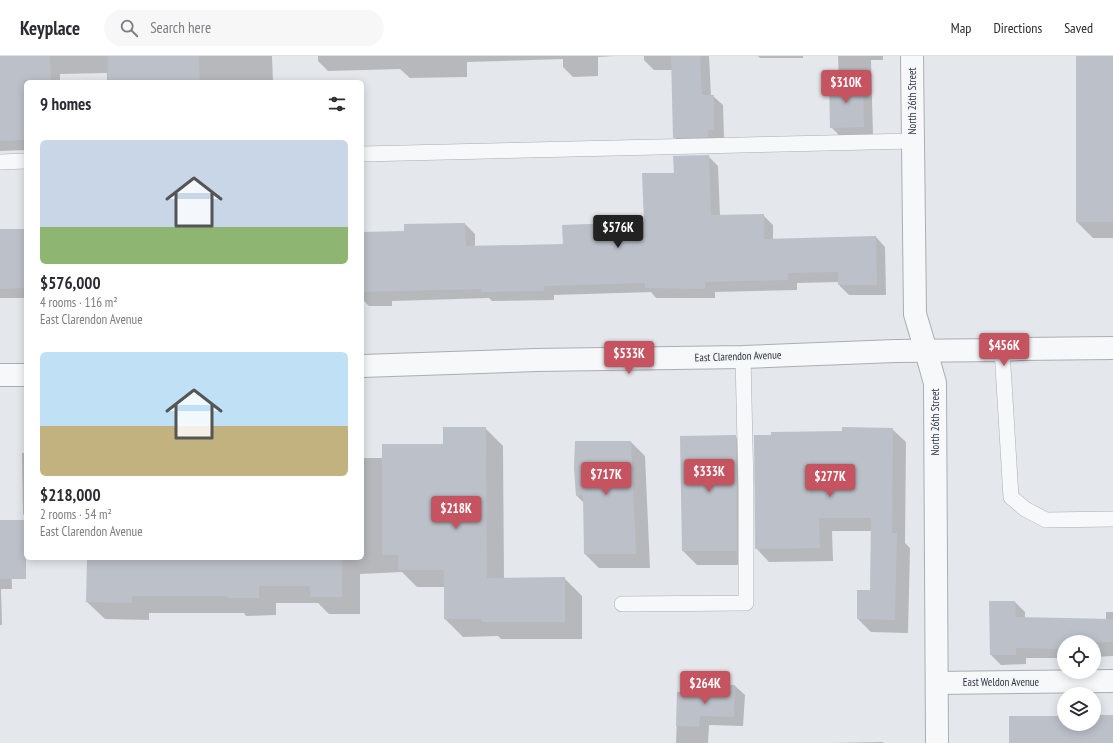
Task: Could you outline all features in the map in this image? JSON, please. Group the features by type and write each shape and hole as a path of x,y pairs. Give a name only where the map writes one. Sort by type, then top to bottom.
{"street":[{"name":"North 26th Street","path":"912,56 915,314 935,383 937,743"},
{"name":"East Clarendon Avenue","path":"364,366 544,360 742,357 896,351 1113,348"},
{"path":"0,375 24,375"},
{"name":"East Weldon Avenue","path":"937,683 1113,681"}],"lane":[{"path":"364,154 913,141"},
{"path":"0,162 24,161"},
{"path":"1002,350 1011,497 1025,509 1046,520 1113,519"},
{"path":"622,604 746,603 746,488 742,357"}],"building":[{"path":"0,56 50,56 51,80 24,80 24,140 0,141"},
{"path":"108,56 199,56 200,80 108,80"},
{"path":"671,56 700,56 702,95 714,95 714,130 708,130 708,137 673,138"},
{"path":"1076,56 1113,56 1113,222 1076,222"},
{"path":"863,79 864,127 830,128 829,80"},
{"path":"709,155 711,215 764,214 764,239 876,236 877,285 838,285 838,272 788,273 788,280 705,282 705,289 645,288 645,283 544,286 544,291 481,292 481,289 364,292 364,232 404,231 404,224 465,223 466,246 563,244 562,225 644,222 642,173 674,173 673,156"},
{"path":"0,229 24,229 24,288 0,289"},
{"path":"443,427 486,427 487,578 565,577 565,622 482,622 482,619 444,619 444,570 398,570 398,555 382,555 382,444 443,444"},
{"path":"842,427 893,428 892,533 897,533 895,620 857,619 857,590 870,590 871,518 819,518 820,548 755,549 754,435 771,435 771,432 842,431"},
{"path":"736,435 737,551 682,551 680,436"},
{"path":"575,441 631,441 636,554 584,554 583,495 576,496 574,468"},
{"path":"0,520 24,520 24,560 26,560 26,579 0,579"},
{"path":"87,560 342,560 342,597 310,597 310,586 259,586 259,598 228,598 227,596 132,596 132,603 86,602"},
{"path":"989,601 1015,601 1016,617 1113,619 1113,642 1101,642 1101,635 1057,635 1057,649 1016,648 1016,655 990,655"},
{"path":"714,684 735,685 734,717 700,716 699,727 676,726 677,692 713,693"},
{"path":"1101,715 1113,715 1113,743 1009,743 1009,716 1057,716 1057,731 1101,731"}]}
